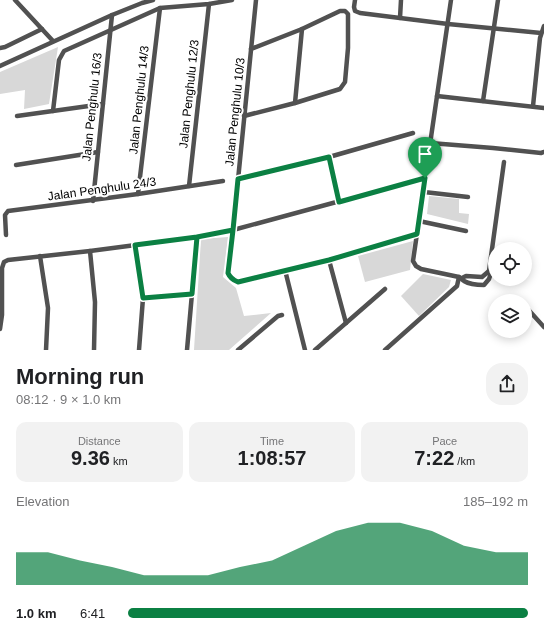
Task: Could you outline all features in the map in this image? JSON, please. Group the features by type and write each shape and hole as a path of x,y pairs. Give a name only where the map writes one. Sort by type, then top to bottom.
{"street":[{"path":"15,0 53,41"},
{"path":"0,66 53,41 142,3 153,0"},
{"path":"53,111 60,60 64,51 160,8 209,4 232,0"},
{"name":"Jalan Penghulu 10/3","path":"256,0 253,48 228,273 234,281 238,282 285,270"},
{"path":"355,0 354,7 356,12 360,13 448,24 542,32"},
{"path":"400,18 401,0"},
{"path":"451,0 413,261 416,266 421,269 460,277 466,276 482,278 488,271 504,162"},
{"path":"483,101 498,0"},
{"name":"Jalan Penghulu 12/3","path":"189,186 209,4"},
{"name":"Jalan Penghulu 14/3","path":"138,194 160,8"},
{"path":"246,115 295,103 340,89 345,82 348,48 348,14 345,11 340,12 253,48"},
{"name":"Jalan Penghulu 16/3","path":"92,201 112,16"},
{"path":"533,106 538,55 544,26"},
{"path":"0,48 6,47 42,29"},
{"path":"295,103 302,29"},
{"path":"538,55 544,55"},
{"path":"437,96 544,108"},
{"path":"17,116 103,104"},
{"path":"238,179 329,157 413,133"},
{"path":"430,143 541,153 544,152"},
{"path":"16,165 98,152"},
{"path":"329,157 339,202"},
{"path":"0,330 2,315 2,268 4,262 8,260 197,237 233,230 425,178"},
{"name":"Jalan Penghulu 24/3","path":"6,235 5,215 8,211 92,201 223,181"},
{"path":"424,192 468,197"},
{"path":"419,221 466,231"},
{"path":"305,350 285,270 329,260 417,234"},
{"path":"187,350 197,237"},
{"path":"135,245 143,298 139,350"},
{"path":"90,251 96,302 94,350"},
{"path":"40,256 48,308 46,350"},
{"path":"329,260 346,323"},
{"path":"385,350 457,286 460,277"},
{"path":"315,350 385,289"},
{"path":"143,298 192,294"},
{"path":"238,350 282,314"},
{"path":"532,314 544,327"}],"shaded area":[{"path":"58,47 49,104 24,109 25,90 0,94 0,72"},
{"path":"429,196 459,199 459,213 469,214 468,224 427,214"},
{"path":"228,237 223,277 236,288 244,316 271,313 229,350 194,350 201,239"},
{"path":"413,241 410,270 365,282 358,256"},
{"path":"423,274 451,280 449,287 419,316 401,296"}],"route":[{"path":"425,178 339,202 329,157 238,179 233,230 197,237 135,245 143,298 192,294 197,237 233,230 228,273 234,281 238,282 329,260 417,234 425,178"}]}
